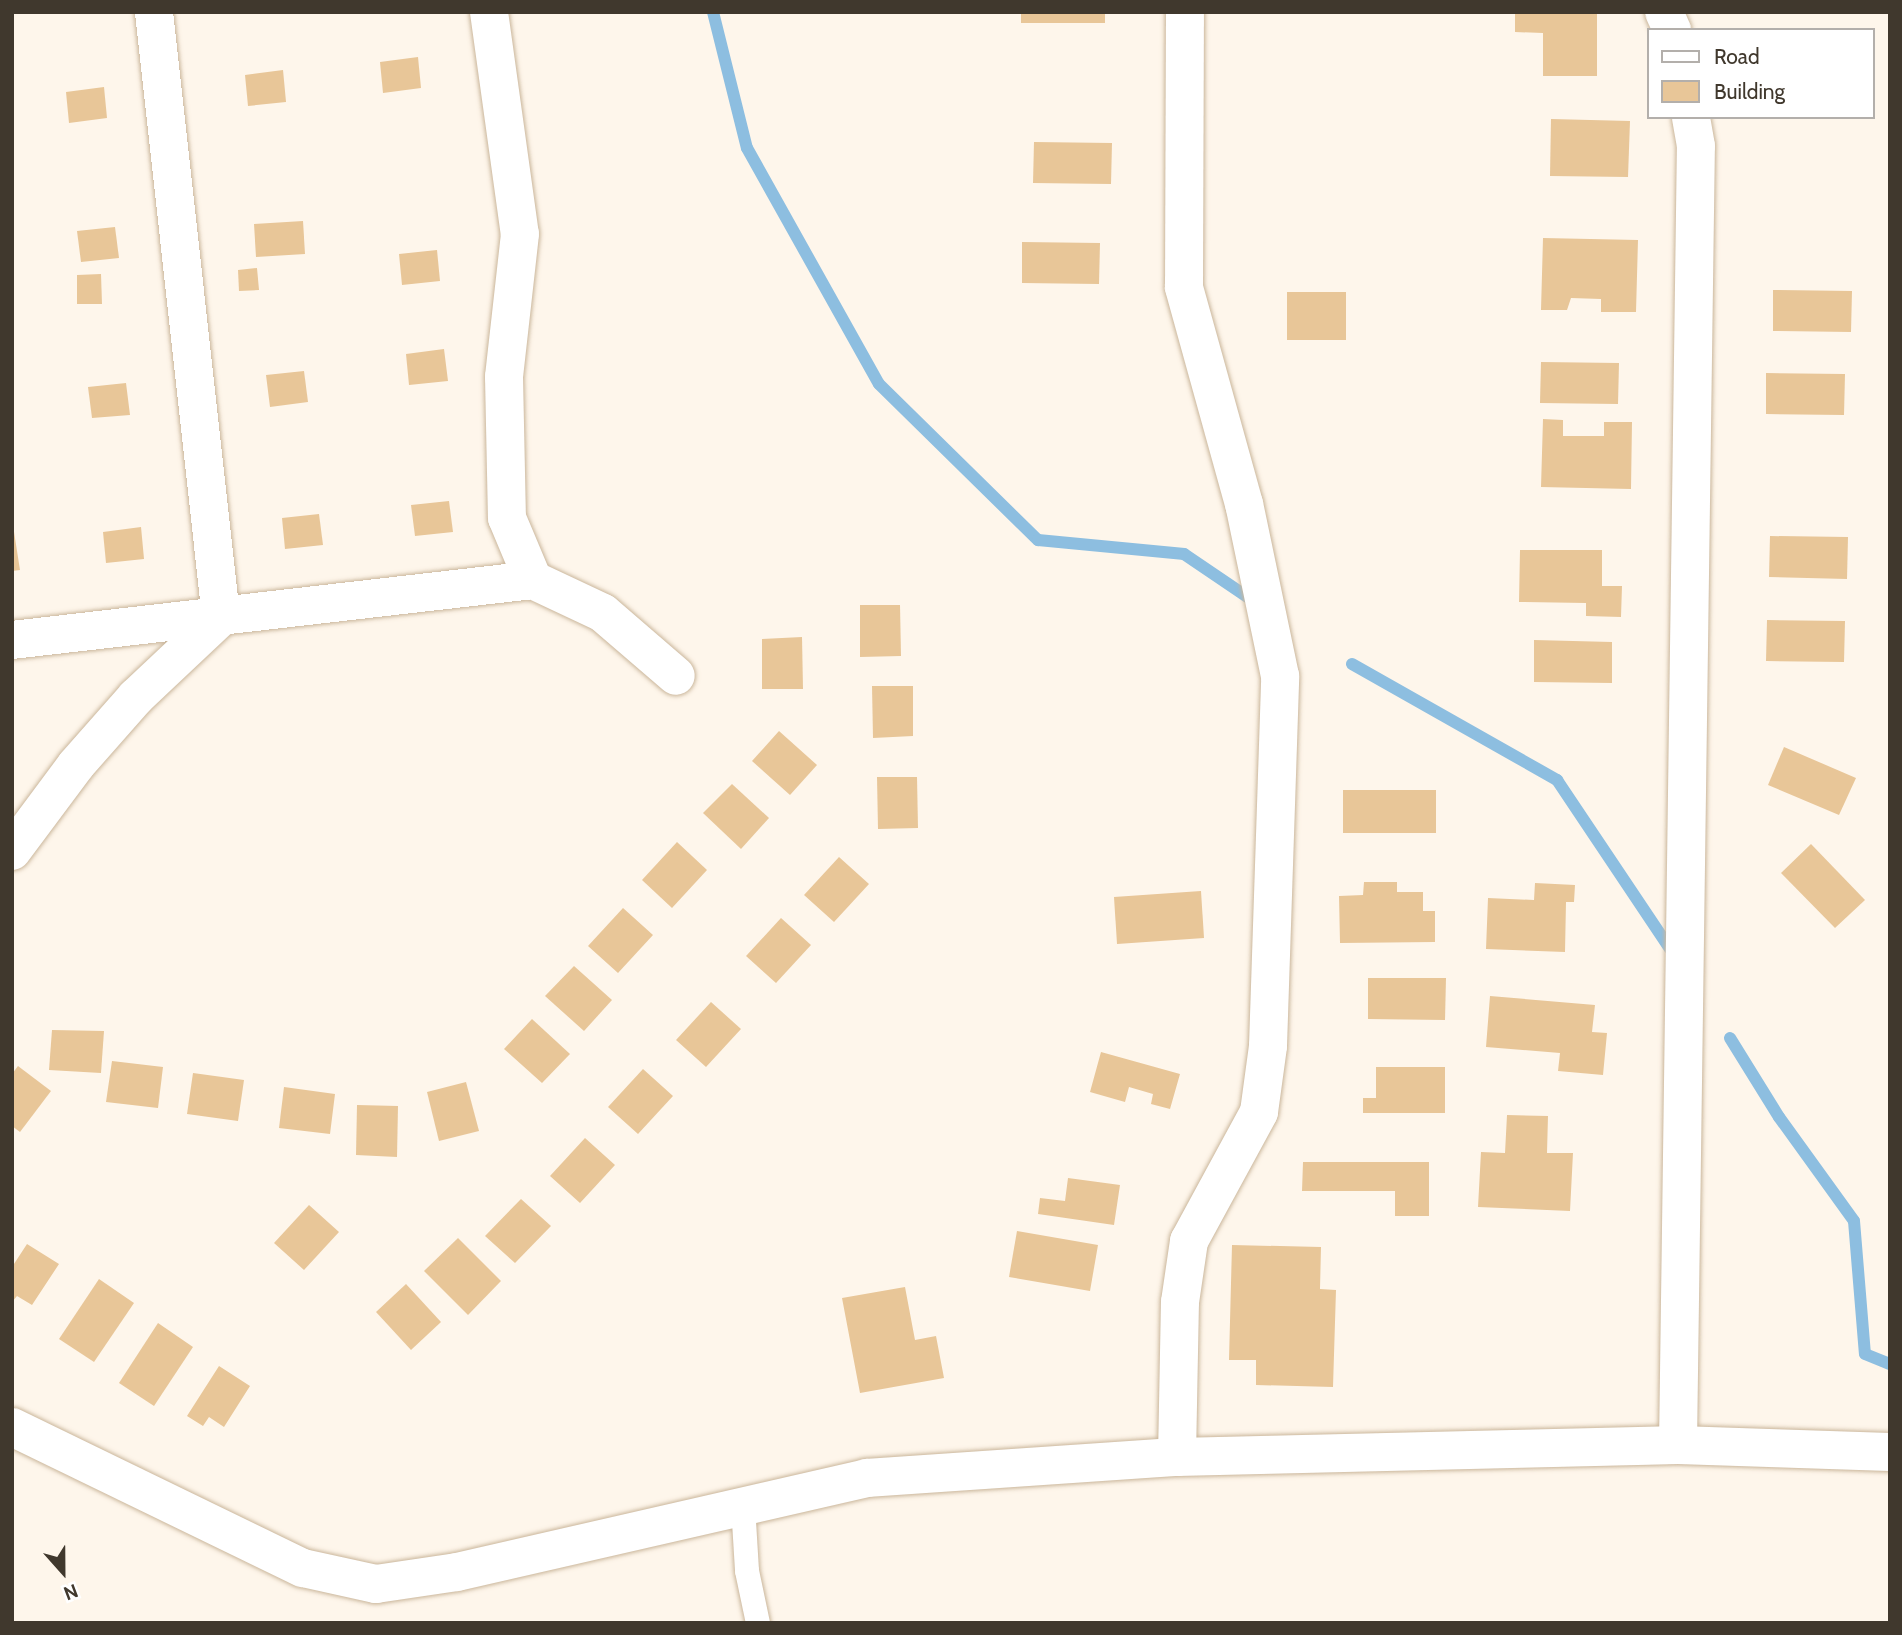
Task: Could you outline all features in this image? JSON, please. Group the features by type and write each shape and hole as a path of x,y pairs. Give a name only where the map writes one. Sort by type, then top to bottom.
{"street":[{"path":"154,12 221,617"},
{"path":"489,12 520,234 504,377 507,518 533,580"},
{"path":"1177,1457 1180,1302 1189,1241 1259,1112 1268,1046 1280,676 1244,504 1184,287 1185,12"},
{"path":"1664,12 1671,28"},
{"path":"1678,1445 1696,146 1691,119"},
{"path":"12,640 533,580 603,613 676,676"},
{"path":"12,851 76,765 136,697 221,617"},
{"path":"12,1427 303,1568 376,1584 457,1572 743,1504 867,1478 1177,1457 1678,1445 1890,1452"}],"lane":[{"path":"743,1504 747,1571 758,1623"}],"building":[{"path":"1021,12 1105,12 1105,23 1021,23"},
{"path":"1515,12 1597,12 1597,76 1543,76 1543,33 1515,32"},
{"path":"418,57 421,88 383,93 380,62"},
{"path":"283,70 286,102 248,106 245,75"},
{"path":"104,87 107,118 69,123 66,92"},
{"path":"1551,119 1630,121 1628,177 1550,176"},
{"path":"1034,142 1112,143 1111,184 1033,183"},
{"path":"303,221 305,254 256,257 254,224"},
{"path":"115,227 119,258 81,262 77,231"},
{"path":"1543,238 1638,240 1636,312 1601,312 1601,299 1571,298 1567,310 1541,310"},
{"path":"1022,242 1100,243 1099,284 1022,283"},
{"path":"437,250 440,281 402,285 399,254"},
{"path":"257,268 259,290 239,291 238,270"},
{"path":"101,274 102,304 77,304 77,275"},
{"path":"1773,290 1852,291 1851,332 1773,331"},
{"path":"1287,292 1346,292 1346,340 1287,340"},
{"path":"444,349 448,381 409,385 406,354"},
{"path":"1541,362 1619,363 1618,404 1540,403"},
{"path":"304,371 308,402 270,407 266,375"},
{"path":"1766,373 1845,374 1844,415 1766,414"},
{"path":"126,383 130,415 92,418 88,387"},
{"path":"1543,419 1563,420 1563,436 1604,436 1604,422 1632,422 1631,489 1541,487"},
{"path":"449,501 453,532 415,536 411,505"},
{"path":"319,514 323,545 285,549 282,518"},
{"path":"12,519 20,570 12,571"},
{"path":"141,527 144,559 106,563 103,532"},
{"path":"1770,536 1848,537 1847,579 1769,577"},
{"path":"1520,550 1602,550 1602,586 1622,586 1621,617 1586,616 1586,603 1519,602"},
{"path":"860,605 900,605 901,656 860,657"},
{"path":"1767,620 1845,621 1844,662 1766,661"},
{"path":"802,637 803,689 762,689 762,639"},
{"path":"1534,640 1612,642 1612,683 1534,682"},
{"path":"872,686 913,686 913,736 873,738"},
{"path":"779,731 817,765 790,795 752,761"},
{"path":"1784,747 1856,778 1839,815 1768,785"},
{"path":"877,777 917,777 918,828 878,829"},
{"path":"732,784 769,818 741,849 703,813"},
{"path":"1343,790 1436,790 1436,833 1343,833"},
{"path":"677,842 707,870 672,908 642,880"},
{"path":"1811,844 1865,900 1835,928 1781,873"},
{"path":"839,857 869,884 834,922 804,895"},
{"path":"1364,882 1397,882 1397,892 1423,892 1423,911 1435,911 1435,942 1340,943 1339,896 1363,895"},
{"path":"1535,883 1575,885 1574,902 1566,902 1565,952 1486,949 1488,898 1534,900"},
{"path":"1201,891 1204,938 1117,944 1114,897"},
{"path":"623,908 653,935 618,973 588,946"},
{"path":"781,918 811,945 776,983 746,956"},
{"path":"574,966 612,1000 584,1031 545,996"},
{"path":"1368,978 1446,978 1445,1020 1368,1019"},
{"path":"1490,996 1595,1005 1592,1032 1607,1033 1603,1075 1558,1071 1560,1053 1486,1047"},
{"path":"711,1002 741,1029 706,1067 676,1040"},
{"path":"532,1019 570,1054 542,1083 504,1049"},
{"path":"52,1030 104,1031 101,1073 49,1070"},
{"path":"1101,1052 1180,1074 1170,1109 1151,1104 1153,1094 1129,1087 1125,1102 1090,1092"},
{"path":"112,1061 163,1067 158,1108 106,1102"},
{"path":"18,1066 51,1091 20,1132 12,1126 12,1074"},
{"path":"1376,1067 1445,1067 1445,1113 1363,1113 1363,1098 1376,1098"},
{"path":"643,1069 673,1096 638,1134 608,1107"},
{"path":"193,1073 244,1080 238,1121 187,1114"},
{"path":"466,1082 479,1131 439,1141 427,1092"},
{"path":"284,1087 335,1094 330,1134 279,1128"},
{"path":"357,1105 398,1106 397,1157 356,1155"},
{"path":"1507,1115 1548,1116 1547,1153 1573,1153 1570,1211 1478,1207 1481,1152 1505,1153"},
{"path":"585,1138 615,1165 580,1203 550,1176"},
{"path":"1303,1162 1429,1162 1429,1216 1395,1216 1395,1191 1302,1191"},
{"path":"1068,1178 1120,1185 1114,1225 1038,1214 1040,1198 1065,1201"},
{"path":"521,1199 551,1226 515,1263 485,1236"},
{"path":"309,1205 339,1232 304,1270 274,1243"},
{"path":"1017,1231 1098,1245 1090,1291 1009,1277"},
{"path":"458,1238 501,1281 468,1315 424,1271"},
{"path":"27,1244 59,1264 32,1305 17,1296 12,1302 12,1267"},
{"path":"1232,1245 1321,1247 1320,1289 1336,1290 1333,1387 1256,1385 1256,1360 1229,1360"},
{"path":"99,1279 134,1303 94,1362 59,1339"},
{"path":"406,1284 441,1322 411,1350 376,1312"},
{"path":"905,1287 915,1340 936,1336 944,1378 860,1393 842,1298"},
{"path":"158,1323 193,1347 154,1406 119,1383"},
{"path":"219,1366 250,1386 224,1427 209,1417 203,1426 187,1416"}],"waterway":[{"path":"713,12 747,148 879,384 1038,540 1184,554 1255,602"},
{"path":"1352,664 1557,780 1670,949"},
{"path":"1730,1038 1779,1117 1854,1221 1865,1354 1890,1364"}]}
